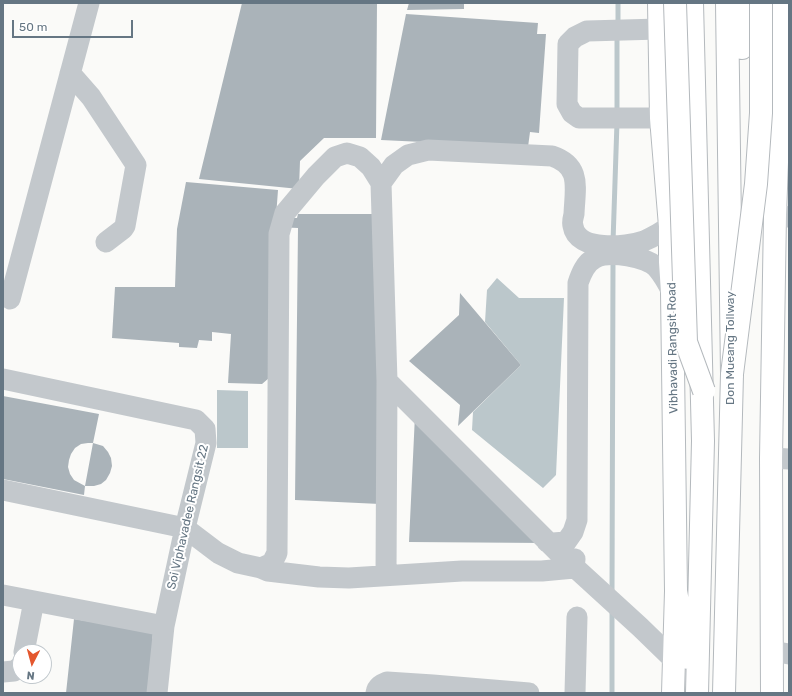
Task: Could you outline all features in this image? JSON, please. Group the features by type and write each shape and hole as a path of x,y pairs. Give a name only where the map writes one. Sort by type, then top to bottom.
{"main road":[{"name":"Vibhavadi Rangsit Road","path":"659,3 661,118 670,226 672,292 676,591 672,693"},
{"path":"675,3 686,342 704,392"},
{"path":"692,3 703,440 695,693"},
{"path":"698,3 704,392 704,693"},
{"name":"Don Mueang Tollway","path":"724,693 732,374 727,3"},
{"path":"738,693 742,3"},
{"path":"732,374 756,184 761,113 761,3"},
{"path":"772,693 781,653 781,3"},
{"path":"676,591 695,693"}],"street":[{"path":"10,299 89,3"},
{"path":"660,29 586,32 575,37 568,44 567,104 572,114 579,118 661,118"},
{"path":"70,72 91,97 136,165 125,226 106,242"},
{"path":"380,183 394,165 408,155 428,150 552,156 562,159 570,165 576,179 573,226 577,235 587,242 647,261 657,268 672,292"},
{"path":"261,568 272,563 277,553 279,234 286,213 316,176 335,157 347,154 360,157 371,167 380,183 387,382 386,575"},
{"path":"574,568 577,520 578,283 584,268 593,259 643,241 662,232 670,226"},
{"name":"Soi Viphavadee Rangsit 22","path":"3,379 196,420 205,429 206,442 185,528 164,626 157,693"},
{"path":"387,382 547,542 674,660"},
{"path":"3,490 185,528 227,558 268,571 319,577 349,578 462,571 542,571 574,568"},
{"path":"547,542 566,542 573,532 577,520"},
{"path":"3,595 164,626"},
{"path":"26,644 34,601"},
{"path":"575,693 577,617"},
{"path":"376,693 380,685 387,682 529,693"}],"shaded area":[{"path":"497,278 519,298 564,298 556,475 543,488 472,430 473,412 521,365 485,322 487,290"},
{"path":"217,390 248,391 248,448 217,448"}],"building":[{"path":"242,3 377,3 376,138 324,138 300,161 299,189 199,179"},
{"path":"409,3 464,3 464,9 407,10"},
{"path":"406,14 538,23 537,34 546,34 539,133 530,132 528,147 381,140"},
{"path":"186,182 278,190 276,217 297,218 298,214 375,214 380,504 295,500 298,228 276,227 269,378 262,384 228,383 231,334 212,332 212,341 199,340 197,348 179,347 179,343 112,338 115,287 175,287 177,229"},
{"path":"460,293 521,365 458,426 460,405 409,361 459,315"},
{"path":"3,396 99,414 93,443 81,444 75,448 69,460 68,467 70,474 74,480 85,486 84,495 3,479"},
{"path":"415,415 544,543 409,542"},
{"path":"93,443 103,446 108,452 111,458 112,466 106,480 101,484 85,486"},
{"path":"74,619 153,632 149,693 66,693"}],"waterway":[{"path":"618,3 618,26"},
{"path":"617,34 617,114"},
{"path":"613,242 617,122"},
{"path":"612,594 613,260"},
{"path":"612,610 612,693"}]}
